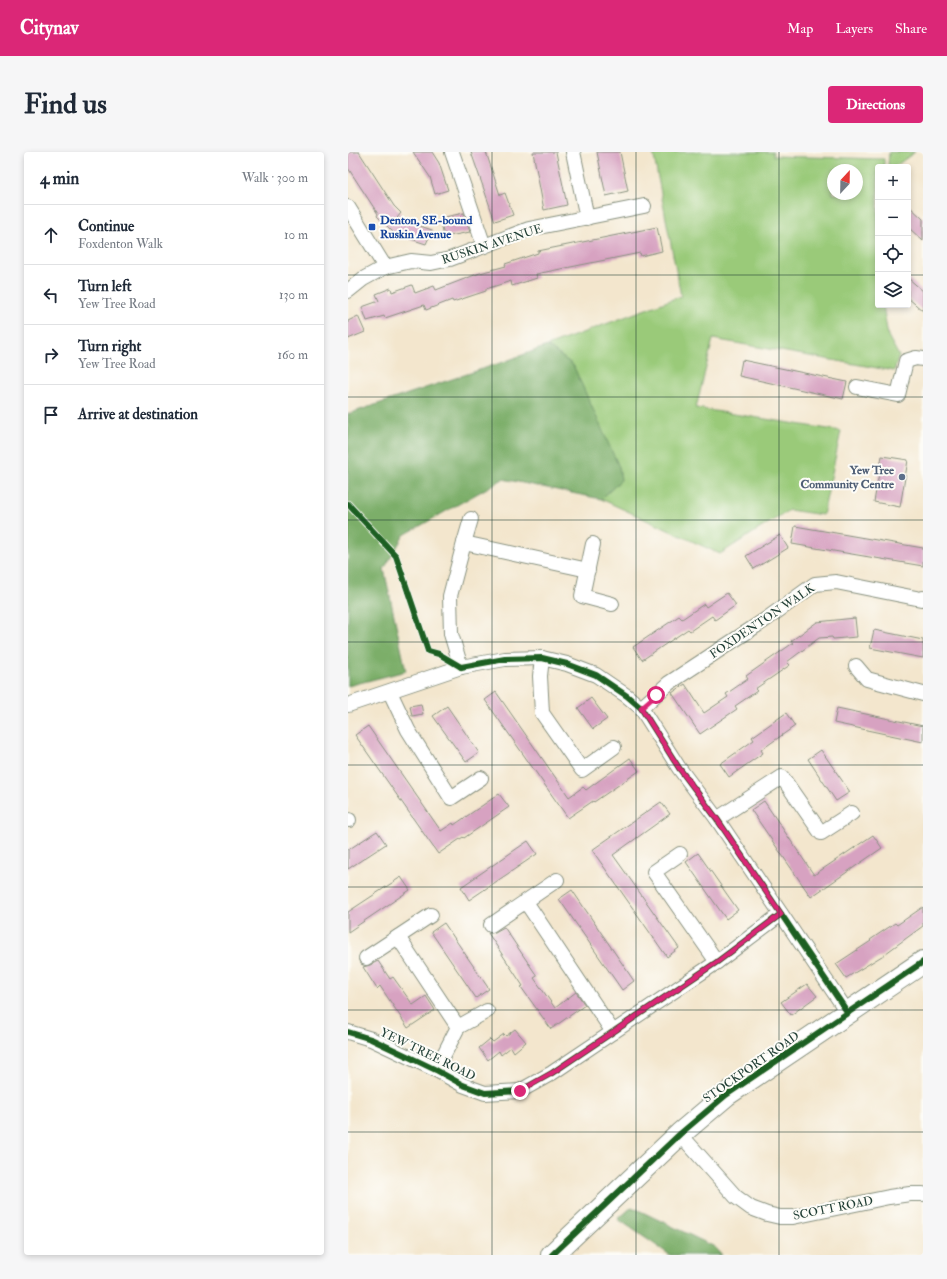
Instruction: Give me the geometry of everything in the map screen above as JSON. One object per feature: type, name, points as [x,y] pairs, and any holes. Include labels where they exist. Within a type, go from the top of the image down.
[{"type":"highway","name":"STOCKPORT ROAD","points":[[552,1255],[680,1134],[726,1095],[923,962]]},
{"type":"street","points":[[452,152],[484,246]]},
{"type":"street","points":[[573,152],[587,218]]},
{"type":"street","name":"RUSKIN AVENUE","points":[[348,291],[363,279],[385,267],[411,262],[438,262],[450,259],[529,229],[644,206]]},
{"type":"street","points":[[348,207],[385,267]]},
{"type":"street","points":[[857,387],[898,395],[906,361],[916,358],[923,359]]},
{"type":"street","points":[[461,667],[451,634],[450,596],[471,518]]},
{"type":"street","points":[[464,543],[588,570]]},
{"type":"street","points":[[594,544],[582,596],[612,604]]},
{"type":"street","name":"FOXDENTON WALK","points":[[641,708],[669,683],[765,620],[815,584],[836,582],[921,599],[923,598]]},
{"type":"street","points":[[542,658],[540,676],[542,713],[582,770],[614,747]]},
{"type":"street","points":[[348,705],[461,667],[505,659],[542,658],[566,664],[596,675],[627,696],[641,708],[679,768],[717,819],[848,1013]]},
{"type":"street","points":[[856,666],[868,679],[923,694]]},
{"type":"street","points":[[390,692],[408,730],[451,798],[481,778]]},
{"type":"street","points":[[717,819],[782,777],[821,833],[852,813]]},
{"type":"street","points":[[680,854],[654,872],[717,962]]},
{"type":"street","points":[[491,925],[557,880]]},
{"type":"street","points":[[526,902],[613,1032]]},
{"type":"street","name":"YEW TREE ROAD","points":[[348,1032],[371,1039],[436,1070],[463,1085],[485,1093],[520,1091],[552,1073],[717,962],[781,914]]},
{"type":"street","points":[[366,958],[431,915]]},
{"type":"street","points":[[398,937],[458,1027]]},
{"type":"street","points":[[436,1070],[458,1027],[487,1011]]},
{"type":"street","name":"SCOTT ROAD","points":[[680,1134],[736,1197],[751,1208],[767,1214],[780,1217],[793,1217],[890,1197],[923,1194]]},
{"type":"green space","points":[[653,152],[773,152],[773,156],[884,159],[884,164],[875,164],[875,308],[883,308],[888,336],[899,356],[894,371],[713,339],[696,408],[841,431],[823,515],[789,510],[720,554],[601,499],[621,480],[573,365],[547,346],[681,296]]},
{"type":"green space","points":[[889,152],[915,152],[898,164],[888,164]]},
{"type":"green space","points":[[547,346],[573,365],[619,467],[621,480],[601,499],[503,479],[404,535],[384,569],[406,671],[348,686],[348,414]]},
{"type":"green space","points":[[632,1207],[715,1247],[722,1255],[670,1255],[618,1219]]},
{"type":"building","points":[[348,152],[359,152],[394,206],[401,213],[397,218],[432,230],[426,244],[395,234],[377,216],[378,214],[348,168]]},
{"type":"building","points":[[413,152],[432,152],[439,163],[448,190],[435,194],[430,177]]},
{"type":"building","points":[[471,152],[486,152],[500,195],[505,193],[513,215],[495,221]]},
{"type":"building","points":[[533,152],[556,152],[567,205],[544,210]]},
{"type":"building","points":[[597,152],[620,152],[628,191],[606,196]]},
{"type":"building","points":[[911,208],[923,219],[923,241],[911,230]]},
{"type":"building","points":[[464,213],[470,232],[444,237],[440,218]]},
{"type":"building","points":[[657,227],[662,251],[641,256],[640,253],[536,274],[537,278],[512,286],[511,281],[486,289],[486,291],[453,302],[452,300],[426,310],[424,305],[385,318],[384,316],[367,321],[362,307],[379,301],[376,294],[391,288],[392,292],[412,285],[415,293],[434,286],[436,290],[480,273],[506,266],[505,264],[538,253],[538,251]]},
{"type":"building","points":[[911,281],[923,291],[923,311],[911,301]]},
{"type":"building","points":[[358,316],[365,332],[348,339],[348,321]]},
{"type":"building","points":[[742,360],[847,382],[843,399],[739,376]]},
{"type":"building","points":[[882,456],[908,460],[900,507],[874,502]]},
{"type":"building","points":[[795,526],[923,548],[923,566],[792,544]]},
{"type":"building","points":[[780,535],[788,548],[754,569],[746,556]]},
{"type":"building","points":[[727,593],[736,605],[715,620],[712,616],[690,631],[688,629],[642,660],[633,647],[679,616],[682,619],[704,604],[706,607]]},
{"type":"building","points":[[855,618],[857,637],[833,639],[832,637],[819,638],[787,662],[790,665],[755,689],[757,691],[735,706],[737,709],[700,734],[672,693],[685,684],[704,713],[728,697],[726,694],[748,679],[746,676],[793,643],[791,641],[817,622]]},
{"type":"building","points":[[874,630],[923,640],[923,658],[870,648]]},
{"type":"building","points":[[496,692],[569,797],[583,787],[586,790],[630,758],[639,771],[568,818],[485,700]]},
{"type":"building","points":[[591,698],[607,719],[593,729],[578,708]]},
{"type":"building","points":[[421,704],[423,714],[412,716],[410,706]]},
{"type":"building","points":[[447,706],[479,753],[466,762],[433,716]]},
{"type":"building","points":[[837,708],[923,726],[923,742],[834,723]]},
{"type":"building","points":[[786,713],[795,726],[761,750],[763,753],[729,777],[720,764],[754,740],[752,737]]},
{"type":"building","points":[[368,726],[441,831],[453,823],[454,825],[499,794],[509,807],[438,854],[355,735]]},
{"type":"building","points":[[821,750],[850,792],[836,801],[808,759]]},
{"type":"building","points":[[764,801],[814,875],[873,835],[882,848],[811,897],[751,810]]},
{"type":"building","points":[[661,802],[670,814],[613,855],[679,948],[667,957],[592,850]]},
{"type":"building","points":[[377,831],[386,844],[348,869],[348,850]]},
{"type":"building","points":[[528,841],[537,854],[469,900],[461,887]]},
{"type":"building","points":[[698,853],[738,910],[726,919],[686,862]]},
{"type":"building","points":[[401,877],[410,890],[348,932],[348,912]]},
{"type":"building","points":[[572,890],[634,981],[622,990],[559,899]]},
{"type":"building","points":[[923,907],[923,926],[882,956],[846,978],[836,964],[895,923],[897,925]]},
{"type":"building","points":[[444,923],[489,989],[476,998],[431,932]]},
{"type":"building","points":[[504,927],[537,976],[534,978],[555,1008],[576,992],[585,1005],[551,1029],[521,987],[523,986],[488,933],[495,932]]},
{"type":"building","points":[[378,961],[390,979],[393,977],[413,1005],[426,996],[435,1010],[408,1028],[380,986],[377,989],[363,967]]},
{"type":"building","points":[[807,984],[817,996],[791,1015],[781,1002]]},
{"type":"building","points":[[515,1029],[526,1042],[514,1052],[511,1047],[501,1055],[499,1051],[488,1060],[479,1048],[490,1039],[493,1042],[504,1034],[506,1036]]},
{"type":"cycle path","points":[[348,504],[396,556],[428,651],[439,654],[461,667]]},
{"type":"cycle path","points":[[461,667],[505,659],[542,658],[567,664],[596,675],[627,696],[641,708],[679,768],[717,819],[848,1013]]},
{"type":"cycle path","points":[[348,1032],[371,1039],[436,1070],[463,1085],[485,1093],[520,1091],[552,1073],[717,962],[781,914]]},
{"type":"cycle path","points":[[552,1255],[680,1134],[726,1095],[923,962]]},
{"type":"place","name":"Denton, SE-bound Ruskin Avenue","points":[[372,227]]},
{"type":"place","name":"Yew Tree Community Centre","points":[[902,477]]},
{"type":"route","points":[[520,1091],[552,1073],[717,962],[781,914],[717,819],[679,768],[641,708],[656,695]]}]
